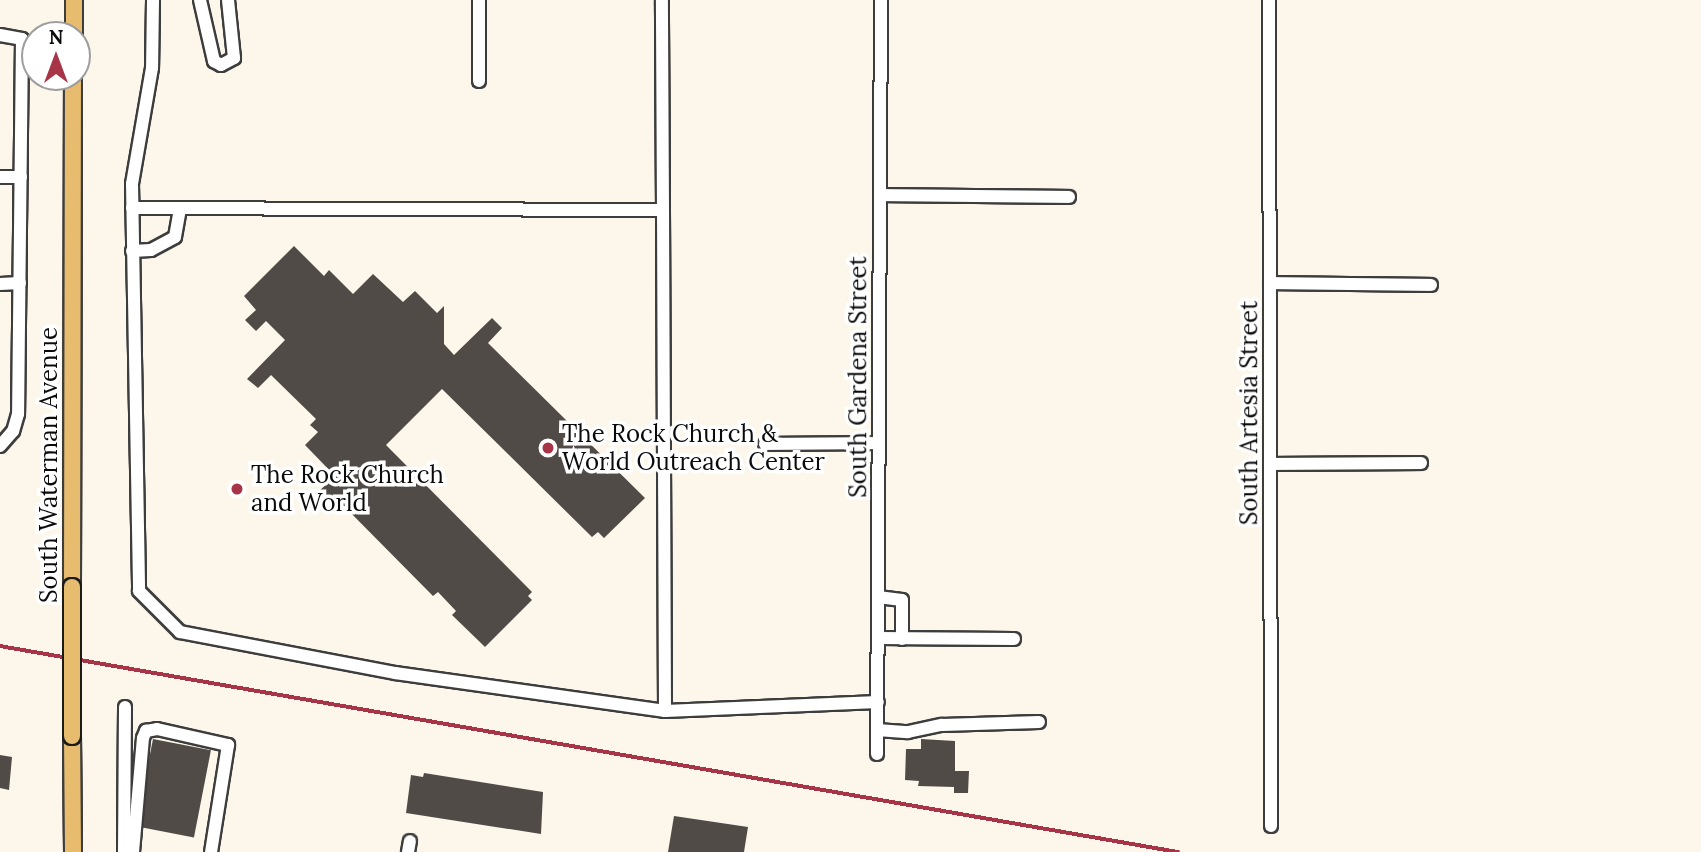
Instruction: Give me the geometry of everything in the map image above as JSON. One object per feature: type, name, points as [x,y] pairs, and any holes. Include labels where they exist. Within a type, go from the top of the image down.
[{"type":"main road","points":[[74,0],[74,21]]},
{"type":"main road","name":"South Waterman Avenue","points":[[73,91],[73,852]]},
{"type":"street","points":[[153,0],[152,68],[132,208],[132,345],[139,592],[180,632],[395,673],[665,711],[878,702]]},
{"type":"street","points":[[200,0],[214,61],[225,65],[234,58],[228,0]]},
{"type":"street","points":[[479,0],[479,81]]},
{"type":"street","points":[[662,0],[665,711]]},
{"type":"street","name":"South Gardena Street","points":[[877,754],[881,0]]},
{"type":"street","name":"South Artesia Street","points":[[1269,0],[1271,826]]},
{"type":"street","points":[[205,23],[230,19]]},
{"type":"street","points":[[0,35],[22,39],[18,414],[13,431],[0,446]]},
{"type":"street","points":[[0,177],[21,177]]},
{"type":"street","points":[[880,195],[1069,197]]},
{"type":"street","points":[[132,208],[663,210]]},
{"type":"street","points":[[132,251],[158,248],[175,237],[180,208]]},
{"type":"street","points":[[0,284],[20,283]]},
{"type":"street","points":[[1270,283],[1431,285]]},
{"type":"street","points":[[765,444],[879,443]]},
{"type":"street","points":[[1270,464],[1421,463]]},
{"type":"street","points":[[878,597],[902,600],[902,639]]},
{"type":"street","points":[[878,638],[1014,639]]},
{"type":"street","points":[[124,852],[125,707]]},
{"type":"street","points":[[877,730],[908,732],[942,725],[1039,722]]},
{"type":"street","points":[[133,852],[143,738],[146,731],[157,729],[228,744],[211,852]]},
{"type":"building","name":"The Rock Church & World Outreach Center","points":[[294,246],[324,276],[329,270],[353,294],[373,274],[403,302],[415,291],[437,313],[444,306],[444,344],[454,355],[492,318],[502,328],[488,343],[645,498],[604,538],[598,532],[592,537],[442,389],[386,445],[532,592],[528,596],[532,600],[485,647],[452,615],[456,611],[438,592],[433,596],[334,496],[326,504],[316,494],[335,476],[305,445],[318,432],[310,425],[316,419],[271,375],[258,388],[247,379],[285,340],[266,321],[256,331],[245,320],[256,310],[244,296]]},
{"type":"building","points":[[153,739],[211,750],[194,838],[136,826]]},
{"type":"building","points":[[921,739],[955,741],[955,771],[969,771],[968,793],[954,793],[954,787],[918,786],[919,781],[905,780],[906,749],[921,749]]},
{"type":"building","points":[[0,755],[12,757],[9,790],[0,788]]},
{"type":"building","points":[[424,773],[543,792],[541,834],[406,813],[411,775],[423,777]]},
{"type":"building","points":[[674,816],[748,827],[744,852],[668,852]]},
{"type":"railway","points":[[0,646],[1178,852]]},
{"type":"place","name":"The Rock Church & World Outreach Center","points":[[548,448]]},
{"type":"place","name":"The Rock Church and World","points":[[237,489]]}]
